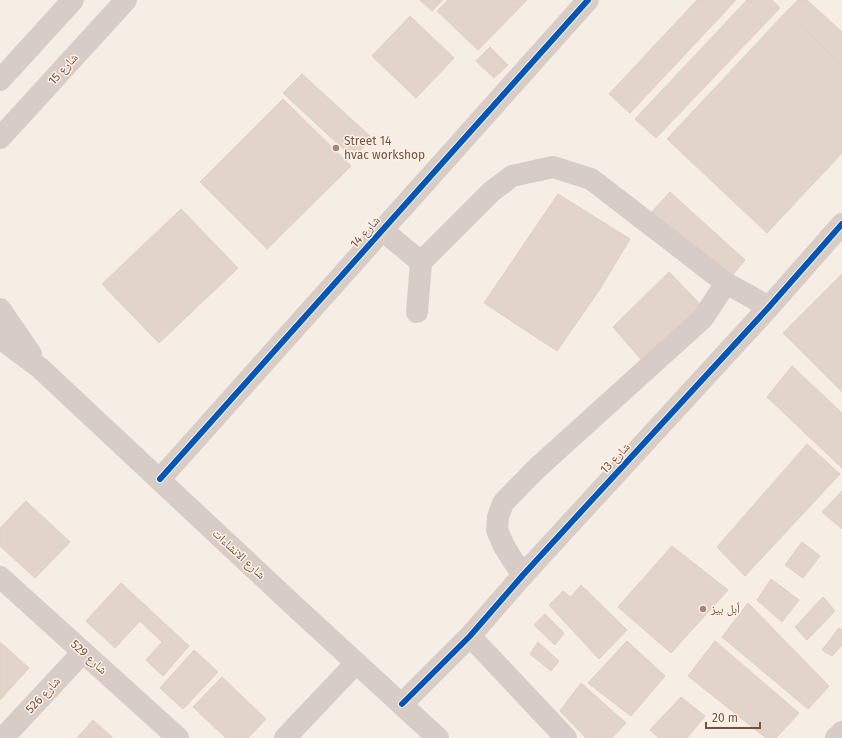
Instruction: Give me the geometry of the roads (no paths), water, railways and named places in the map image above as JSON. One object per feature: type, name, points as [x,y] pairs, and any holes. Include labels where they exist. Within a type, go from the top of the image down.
[{"type":"street","points":[[0,80],[73,0]]},
{"type":"street","name":"شارع 15","points":[[0,138],[126,0]]},
{"type":"street","name":"شارع 14","points":[[160,479],[588,0]]},
{"type":"street","points":[[417,312],[421,262],[491,192],[512,176],[553,167],[591,179],[726,283],[769,307]]},
{"type":"street","name":"شارع 13","points":[[402,704],[470,636],[523,575],[769,307],[842,224]]},
{"type":"street","points":[[382,230],[421,262]]},
{"type":"street","points":[[523,575],[504,546],[497,530],[498,517],[503,503],[535,470],[703,318],[726,283]]},
{"type":"street","name":"شارع الانشاءات","points":[[0,309],[40,368]]},
{"type":"street","name":"شارع الانشاءات","points":[[0,338],[40,368],[438,738]]},
{"type":"street","name":"شارع 529","points":[[0,577],[178,738]]},
{"type":"street","points":[[470,636],[566,738]]},
{"type":"street","name":"شارع 526","points":[[3,738],[83,652]]},
{"type":"street","points":[[285,738],[356,663]]},
{"type":"street","points":[[836,738],[842,732]]},
{"type":"place","name":"Street 14 hvac workshop","points":[[336,148]]},
{"type":"place","name":"أبل بيز","points":[[703,609]]}]
